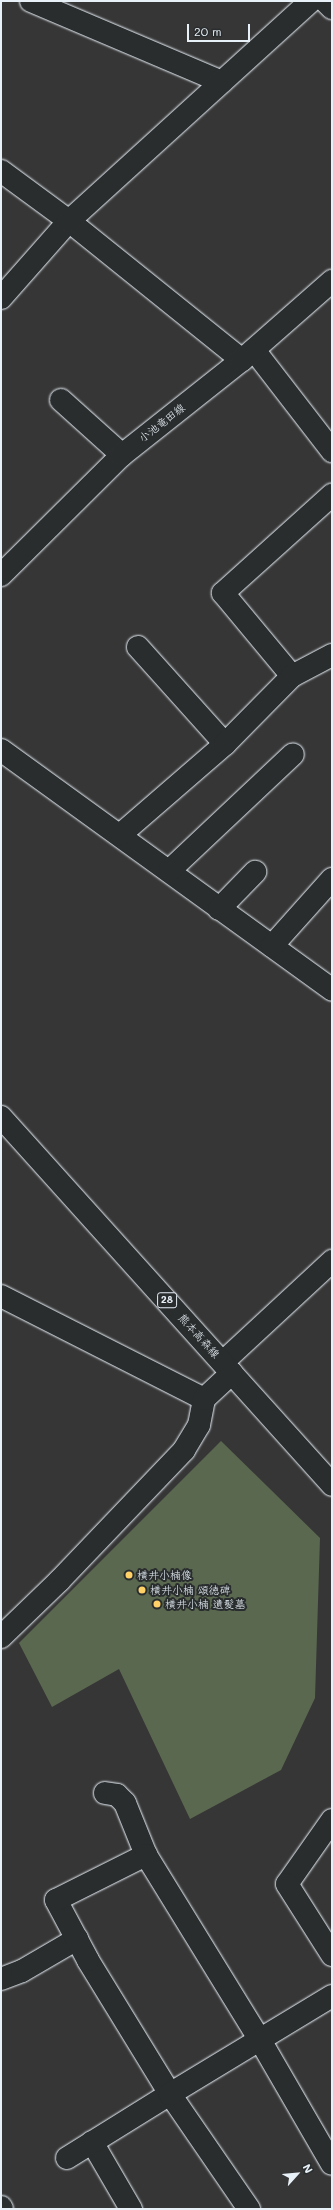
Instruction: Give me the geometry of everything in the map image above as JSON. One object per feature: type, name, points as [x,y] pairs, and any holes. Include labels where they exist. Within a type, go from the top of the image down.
[{"type":"street","points":[[31,1],[222,82]]},
{"type":"street","points":[[1,298],[69,221],[311,1]]},
{"type":"street","points":[[326,1],[332,8]]},
{"type":"street","points":[[1,171],[248,355],[332,451]]},
{"type":"street","name":"小池竜田線","points":[[1,575],[122,455],[248,355],[332,281]]},
{"type":"street","points":[[61,400],[122,455]]},
{"type":"street","points":[[292,676],[224,593],[332,495]]},
{"type":"street","points":[[138,647],[225,744]]},
{"type":"street","points":[[120,835],[225,744],[292,676],[332,655]]},
{"type":"street","points":[[1,750],[332,990]]},
{"type":"street","points":[[169,871],[293,754]]},
{"type":"street","points":[[220,909],[255,872]]},
{"type":"street","points":[[272,946],[332,879]]},
{"type":"street","name":"熊本高森線","points":[[1,1117],[332,1484]]},
{"type":"street","points":[[1,1637],[59,1581],[184,1450],[199,1425],[204,1399],[228,1367],[332,1261]]},
{"type":"street","points":[[1,1296],[204,1399]]},
{"type":"street","points":[[105,1793],[117,1795],[125,1803],[146,1855],[260,2040],[332,2164]]},
{"type":"street","points":[[332,1820],[287,1884],[332,1955]]},
{"type":"street","points":[[146,1855],[56,1900],[77,1939],[170,2094],[249,2209]]},
{"type":"street","points":[[1,1979],[22,1970],[77,1939]]},
{"type":"street","points":[[67,2158],[332,1996]]},
{"type":"street","points":[[92,2142],[130,2209]]},
{"type":"green space","points":[[221,1441],[320,1538],[315,1698],[281,1770],[190,1819],[119,1669],[52,1707],[19,1643]]},
{"type":"place","name":"横井小楠像","points":[[129,1575]]},
{"type":"place","name":"横井小楠 頌徳碑","points":[[142,1590]]},
{"type":"place","name":"横井小楠 遺髪墓","points":[[157,1604]]}]
